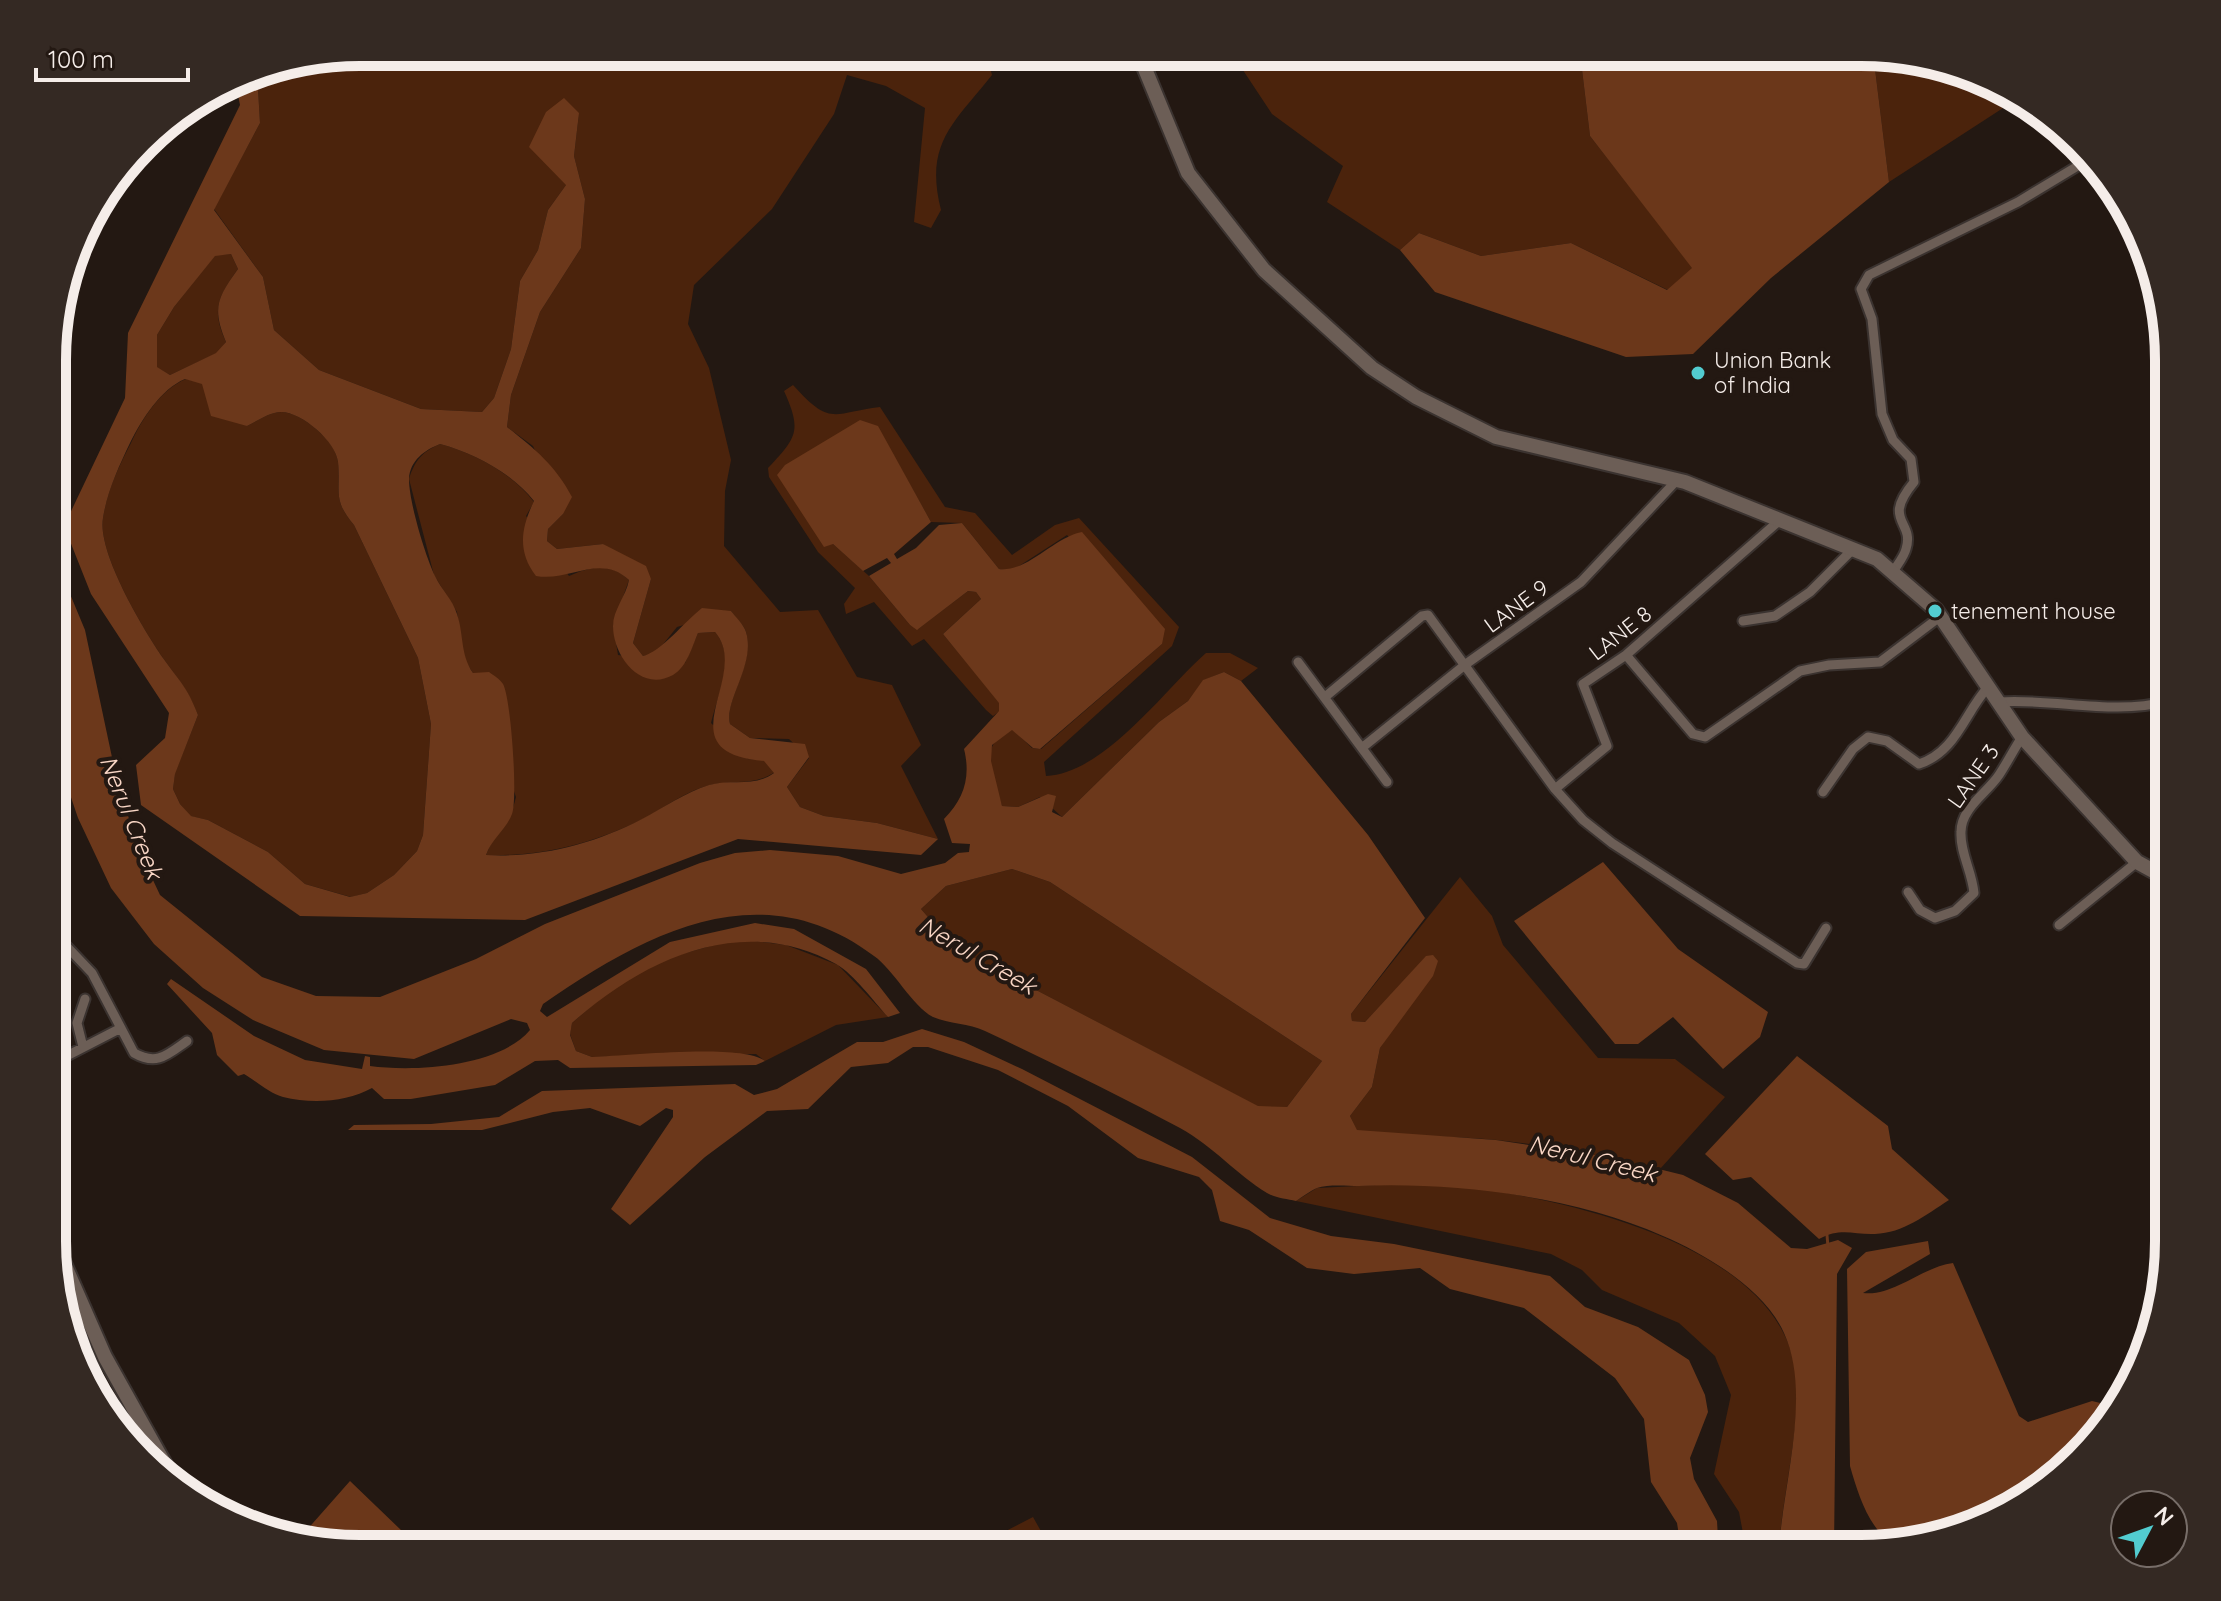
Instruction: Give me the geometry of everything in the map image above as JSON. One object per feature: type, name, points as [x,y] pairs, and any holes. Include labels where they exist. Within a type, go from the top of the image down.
[{"type":"main road","points":[[1144,66],[1188,173],[1264,270],[1372,368],[1416,397],[1496,437],[1677,480],[1877,559],[1941,616],[2022,737],[2137,862],[2155,872]]},
{"type":"main road","points":[[68,1273],[105,1357],[161,1457]]},
{"type":"street","points":[[1893,572],[1907,548],[1906,533],[1897,516],[1901,498],[1914,482],[1911,459],[1893,440],[1882,414],[1872,319],[1861,289],[1869,275],[2018,202],[2080,164]]},
{"type":"street","name":"LANE 9","points":[[1363,747],[1466,664],[1581,582],[1677,480]]},
{"type":"street","name":"LANE 8","points":[[1555,789],[1605,749],[1607,744],[1582,690],[1583,684],[1626,655],[1780,520]]},
{"type":"street","points":[[1743,621],[1775,616],[1810,592],[1853,549]]},
{"type":"street","points":[[1325,697],[1425,615],[1432,618],[1555,789],[1583,820],[1612,843],[1797,963],[1804,964],[1826,928]]},
{"type":"street","points":[[1626,655],[1693,734],[1705,737],[1800,671],[1829,665],[1880,662],[1941,616]]},
{"type":"street","points":[[1298,662],[1387,782]]},
{"type":"street","points":[[1823,792],[1853,749],[1868,737],[1887,741],[1919,764],[1932,759],[1948,747],[1971,706],[1988,687]]},
{"type":"street","points":[[1999,702],[2100,708],[2155,702]]},
{"type":"street","name":"LANE 3","points":[[1908,892],[1920,910],[1935,918],[1955,911],[1974,893],[1972,872],[1962,851],[1960,827],[1968,811],[1998,777],[2022,737]]},
{"type":"street","points":[[2059,925],[2137,862]]},
{"type":"street","points":[[66,946],[92,973],[134,1053],[146,1060],[161,1060],[187,1041]]},
{"type":"street","points":[[83,1047],[77,1023],[85,999]]},
{"type":"street","points":[[66,1056],[121,1028]]},
{"type":"shaded area","points":[[990,66],[992,75],[955,121],[940,150],[936,167],[941,210],[931,228],[914,222],[925,108],[886,86],[847,75],[834,114],[772,209],[694,285],[688,324],[709,368],[731,460],[725,491],[724,546],[780,612],[818,610],[857,677],[892,685],[921,745],[901,766],[938,839],[877,823],[824,816],[800,807],[787,787],[809,758],[789,739],[750,738],[730,724],[731,704],[748,644],[745,629],[731,611],[677,627],[656,653],[643,656],[633,643],[651,579],[603,544],[557,549],[547,541],[548,529],[563,514],[533,446],[507,427],[511,395],[540,312],[581,248],[585,199],[574,156],[579,113],[566,185],[548,210],[538,250],[520,281],[511,349],[494,398],[482,412],[421,409],[319,370],[274,330],[263,277],[214,209],[260,123],[258,84],[302,72],[341,67]]},
{"type":"shaded area","points":[[1240,66],[1582,66],[1590,136],[1693,268],[1668,290],[1571,243],[1481,256],[1419,233],[1400,250],[1327,202],[1343,166],[1272,114]]},
{"type":"shaded area","points":[[1582,66],[1875,67],[1889,182],[1771,278],[1693,354],[1626,357],[1435,292],[1400,250],[1419,233],[1481,256],[1571,243],[1667,290],[1692,268],[1590,136]]},
{"type":"shaded area","points":[[1875,67],[1937,76],[1974,88],[2008,105],[1889,182]]},
{"type":"shaded area","points":[[231,254],[238,269],[221,296],[218,312],[226,342],[217,353],[170,375],[156,367],[157,335],[174,307],[215,255]]},
{"type":"shaded area","points":[[186,379],[202,383],[247,426],[268,415],[289,413],[307,422],[331,445],[338,462],[340,502],[418,658],[431,724],[423,835],[417,851],[394,875],[367,893],[351,897],[305,884],[268,852],[208,820],[190,816],[173,789],[175,773],[198,715],[186,690],[154,645],[123,590],[107,550],[103,518],[114,479],[141,424],[168,390]]},
{"type":"shaded area","points":[[793,385],[825,412],[841,414],[880,407],[945,507],[975,513],[1012,555],[1055,525],[1079,518],[1179,627],[1172,646],[1044,762],[1046,776],[1090,761],[1111,746],[1206,653],[1230,653],[1258,668],[1241,681],[1224,672],[1204,680],[1188,701],[1159,722],[1062,817],[1040,797],[1018,807],[1002,806],[990,760],[995,742],[1012,729],[1032,748],[1041,749],[1162,644],[1067,535],[1013,570],[999,569],[962,523],[931,522],[877,426],[833,544],[869,576],[910,625],[918,629],[968,591],[976,592],[981,599],[943,634],[999,702],[1000,711],[993,716],[986,710],[924,639],[912,646],[874,602],[846,614],[844,604],[855,588],[818,552],[769,477],[768,468],[794,433],[793,416],[784,391]]},
{"type":"shaded area","points":[[440,444],[492,466],[525,492],[534,502],[526,516],[569,576],[585,570],[608,568],[629,580],[613,625],[618,655],[685,663],[698,633],[715,632],[725,653],[725,664],[711,723],[748,759],[764,760],[775,772],[759,780],[702,787],[607,835],[567,847],[527,854],[486,855],[516,797],[473,673],[464,659],[457,612],[434,575],[409,479],[420,457]]},
{"type":"shaded area","points":[[1012,869],[1050,882],[1322,1061],[1287,1107],[1259,1107],[954,947],[921,909],[946,886]]},
{"type":"shaded area","points":[[1460,877],[1492,916],[1503,945],[1598,1058],[1675,1059],[1725,1097],[1660,1169],[1518,1142],[1357,1131],[1350,1116],[1372,1087],[1380,1048],[1405,1010],[1426,957],[1365,1022],[1352,1021],[1351,1014]]},
{"type":"shaded area","points":[[736,939],[786,945],[838,965],[888,1017],[836,1025],[765,1061],[756,1054],[592,1057],[576,1051],[570,1034],[572,1023],[616,985],[664,959]]},
{"type":"shaded area","points":[[1446,1185],[1566,1205],[1666,1238],[1712,1262],[1751,1291],[1780,1326],[1795,1368],[1794,1433],[1780,1535],[1743,1535],[1739,1512],[1714,1474],[1731,1395],[1715,1356],[1679,1323],[1602,1290],[1582,1270],[1551,1254],[1296,1201],[1317,1188]]},
{"type":"shaded area","points":[[350,1481],[402,1531],[397,1535],[360,1535],[307,1530]]},
{"type":"shaded area","points":[[1033,1517],[1043,1535],[998,1535]]},
{"type":"water","points":[[258,84],[260,123],[214,210],[263,277],[274,330],[319,370],[421,409],[482,412],[494,398],[511,349],[520,281],[538,250],[548,210],[566,185],[529,147],[546,112],[564,98],[579,113],[574,156],[585,199],[581,248],[540,312],[511,395],[507,427],[544,458],[572,497],[563,514],[548,529],[547,541],[557,549],[603,544],[646,566],[651,579],[633,643],[643,656],[665,642],[702,608],[731,611],[745,629],[748,644],[744,669],[731,704],[730,724],[750,738],[805,744],[809,757],[787,787],[800,807],[824,816],[877,823],[938,839],[921,855],[738,839],[525,920],[300,916],[141,805],[136,765],[165,738],[169,713],[91,594],[66,531],[66,522],[125,398],[128,333],[240,105],[237,92]],"holes":[[[231,254],[238,269],[219,304],[219,320],[226,342],[216,353],[170,375],[157,367],[157,335],[174,307],[215,256]],[[185,379],[202,384],[211,416],[247,426],[272,413],[289,413],[325,437],[338,462],[340,502],[418,658],[431,724],[423,835],[417,851],[394,875],[367,893],[350,897],[305,884],[268,852],[208,820],[191,816],[180,804],[173,789],[175,774],[198,715],[186,690],[154,645],[123,590],[107,550],[103,518],[114,479],[146,415],[168,390]],[[440,444],[492,465],[534,501],[523,539],[526,558],[536,576],[549,577],[596,568],[618,572],[629,580],[614,620],[614,637],[623,659],[640,675],[650,679],[673,675],[685,662],[698,633],[715,632],[724,650],[724,669],[713,728],[718,743],[734,755],[764,761],[774,773],[750,782],[718,783],[700,788],[624,828],[566,848],[526,854],[486,855],[509,820],[514,805],[509,708],[500,680],[489,672],[473,673],[469,666],[455,609],[435,576],[418,528],[410,489],[410,472],[419,457]]]},
{"type":"water","name":"Nerul Creek","points":[[860,420],[878,426],[931,522],[894,554],[897,559],[916,548],[939,525],[962,523],[999,569],[1020,565],[1071,535],[1082,532],[1165,629],[1162,644],[1040,749],[1033,748],[1012,730],[992,745],[991,761],[1002,806],[1018,807],[1048,794],[1056,796],[1052,812],[1062,817],[1159,722],[1188,701],[1203,680],[1224,672],[1241,681],[1368,835],[1425,918],[1351,1014],[1352,1021],[1365,1022],[1426,956],[1433,955],[1438,961],[1433,976],[1380,1048],[1372,1087],[1350,1116],[1357,1130],[1496,1140],[1614,1158],[1683,1175],[1738,1203],[1791,1248],[1807,1249],[1838,1240],[1852,1248],[1837,1274],[1834,1535],[1781,1535],[1796,1411],[1792,1357],[1784,1333],[1763,1302],[1715,1263],[1629,1222],[1514,1194],[1396,1185],[1327,1186],[1317,1188],[1296,1201],[1274,1196],[1256,1186],[1192,1135],[1156,1115],[985,1031],[933,1017],[918,1005],[874,956],[831,930],[788,917],[746,915],[704,922],[662,935],[582,978],[543,1004],[540,1011],[547,1017],[670,942],[755,923],[794,929],[866,969],[900,1013],[888,1017],[843,969],[801,949],[765,942],[730,943],[696,950],[662,962],[630,979],[572,1023],[570,1035],[576,1051],[592,1057],[683,1052],[733,1053],[765,1061],[756,1065],[570,1068],[558,1060],[535,1061],[495,1085],[411,1099],[384,1099],[372,1088],[340,1099],[317,1101],[278,1095],[244,1074],[238,1076],[217,1055],[212,1033],[167,984],[171,979],[254,1036],[305,1060],[362,1069],[365,1056],[370,1057],[370,1066],[389,1068],[432,1067],[478,1059],[516,1042],[530,1030],[527,1023],[511,1019],[414,1059],[324,1050],[253,1020],[203,988],[154,944],[111,888],[78,818],[66,783],[66,584],[85,630],[113,762],[136,844],[160,895],[262,977],[316,996],[380,997],[476,959],[545,924],[700,863],[735,853],[770,850],[838,856],[901,874],[945,863],[958,853],[969,852],[970,844],[952,843],[944,819],[957,804],[964,787],[967,769],[964,749],[999,711],[999,703],[943,634],[981,599],[976,592],[968,591],[917,630],[869,576],[891,563],[887,558],[863,571],[833,544],[824,547],[777,475],[785,465]],"holes":[[[1012,869],[1050,882],[1322,1061],[1287,1107],[1258,1106],[954,947],[921,909],[946,886]]]},
{"type":"water","points":[[1603,862],[1678,949],[1768,1012],[1760,1037],[1723,1069],[1673,1017],[1638,1044],[1615,1044],[1514,921]]},
{"type":"water","points":[[922,1029],[964,1042],[1192,1157],[1270,1218],[1331,1236],[1394,1244],[1550,1276],[1585,1307],[1638,1327],[1689,1360],[1705,1395],[1708,1412],[1690,1458],[1694,1479],[1717,1521],[1718,1535],[1679,1535],[1677,1523],[1651,1482],[1644,1419],[1615,1378],[1524,1308],[1450,1289],[1420,1268],[1354,1274],[1307,1268],[1249,1230],[1220,1221],[1212,1190],[1199,1177],[1138,1158],[1068,1106],[998,1070],[928,1047],[913,1047],[888,1063],[851,1067],[808,1109],[767,1111],[705,1157],[630,1225],[611,1209],[673,1117],[673,1110],[666,1108],[640,1126],[590,1108],[553,1112],[482,1130],[348,1130],[354,1125],[431,1124],[499,1117],[542,1091],[735,1084],[754,1095],[777,1089],[857,1042],[883,1042]]},
{"type":"water","points":[[1797,1056],[1888,1126],[1892,1149],[1949,1200],[1914,1222],[1885,1233],[1841,1232],[1819,1239],[1751,1177],[1733,1180],[1705,1154]]},
{"type":"water","points":[[1928,1241],[1930,1254],[1863,1293],[1885,1291],[1953,1263],[2019,1416],[2028,1422],[2092,1401],[2105,1404],[2069,1449],[2008,1496],[1974,1513],[1937,1525],[1881,1534],[1869,1517],[1850,1466],[1847,1269],[1866,1252]]},
{"type":"waterway","points":[[1827,1235],[1828,1247]]},
{"type":"place","name":"Union Bank of India","points":[[1698,373]]},
{"type":"place","name":"tenement house","points":[[1935,611]]}]
